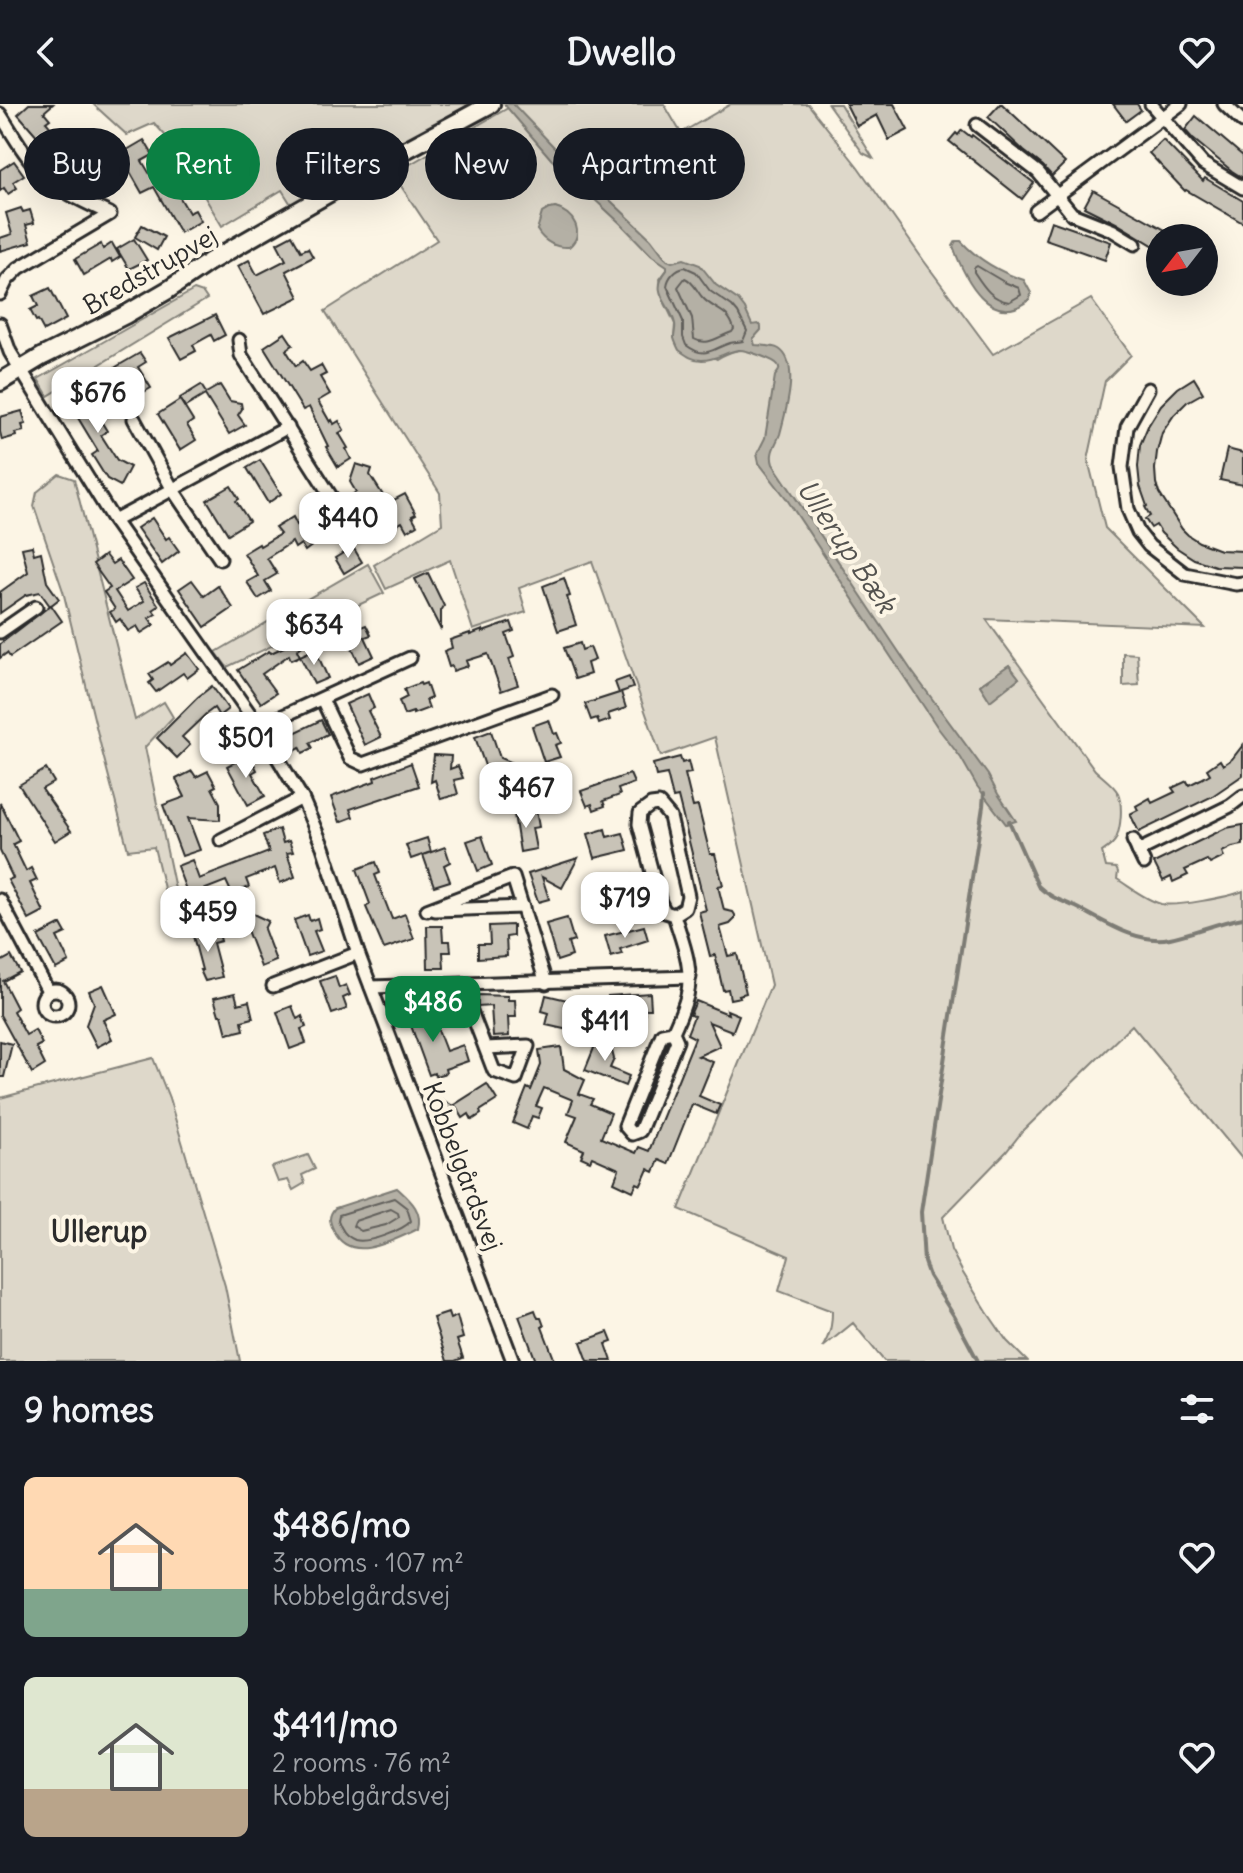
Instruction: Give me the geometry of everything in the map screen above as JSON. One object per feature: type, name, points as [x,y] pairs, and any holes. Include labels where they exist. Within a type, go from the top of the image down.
[{"type":"street","name":"Bredstrupvej","points":[[0,382],[43,356],[125,315],[209,262],[491,104]]},
{"type":"street","points":[[1151,104],[1203,164],[1243,188]]},
{"type":"street","points":[[1036,211],[1181,104]]},
{"type":"street","points":[[1224,104],[1243,122]]},
{"type":"street","points":[[0,114],[30,160],[47,179],[110,214],[19,268],[7,280],[0,294]]},
{"type":"street","points":[[977,125],[1038,172],[1072,214],[1112,230],[1135,244]]},
{"type":"street","name":"Kobbelgårdsvej","points":[[0,324],[20,370],[114,521],[259,727],[302,798],[323,847],[358,953],[513,1361]]},
{"type":"street","points":[[239,340],[241,355],[339,509]]},
{"type":"street","points":[[1148,389],[1127,427],[1122,467],[1128,509],[1138,532],[1149,546],[1185,574],[1243,583]]},
{"type":"street","points":[[134,419],[173,490],[220,559]]},
{"type":"street","points":[[114,521],[288,427]]},
{"type":"street","points":[[0,632],[36,607]]},
{"type":"street","points":[[259,727],[410,658]]},
{"type":"street","points":[[322,699],[350,758],[363,764],[552,695]]},
{"type":"street","points":[[1230,806],[1243,796]]},
{"type":"street","points":[[221,840],[302,798]]},
{"type":"street","points":[[659,804],[670,817],[688,896],[685,908],[674,915],[665,912],[660,902],[639,824],[640,813],[651,805],[659,804]]},
{"type":"street","points":[[1144,863],[1135,846],[1230,806],[1243,804]]},
{"type":"street","points":[[523,907],[427,910],[513,877],[523,907],[546,983]]},
{"type":"street","points":[[0,900],[48,991]]},
{"type":"street","points":[[673,1032],[662,1034],[625,1126],[632,1134],[640,1131],[677,1041],[673,1032],[687,997],[690,977],[687,957],[674,915]]},
{"type":"street","points":[[273,986],[358,953]]},
{"type":"street","points":[[371,987],[690,977]]},
{"type":"street","points":[[461,985],[485,1048]]},
{"type":"shaded area","points":[[93,104],[470,104],[409,139],[409,128],[276,128],[276,194],[222,226],[206,200],[260,200],[260,128],[159,128],[154,123],[130,134],[130,128],[119,128]]},
{"type":"shaded area","points":[[515,104],[664,104],[678,128],[553,128],[553,200],[745,200],[745,128],[690,128],[731,104],[808,104],[858,167],[993,354],[1091,299],[1131,355],[1105,381],[1088,460],[1105,528],[1205,628],[986,619],[1095,770],[1118,793],[1121,810],[1118,834],[1102,852],[1106,867],[1116,868],[1117,879],[1161,904],[1202,901],[1243,891],[1243,1160],[1132,1025],[1022,1132],[943,1217],[951,1250],[963,1273],[1007,1341],[1027,1361],[884,1361],[853,1323],[822,1348],[830,1330],[832,1311],[779,1291],[789,1256],[679,1209],[771,985],[715,737],[661,756],[592,561],[519,588],[526,612],[473,630],[450,560],[386,589],[374,565],[442,524],[440,493],[325,311],[437,240],[409,198],[409,165],[425,156],[425,200],[537,200],[537,128],[473,128]],"holes":[[[555,208],[571,220],[576,239],[553,245],[537,230]],[[667,270],[697,270],[713,291],[738,309],[754,350],[735,351],[717,359],[674,338],[675,324],[663,299],[660,279]],[[1009,665],[1019,678],[990,700],[980,685]]]},
{"type":"shaded area","points":[[828,104],[840,104],[873,158],[863,153]]},
{"type":"shaded area","points":[[288,200],[302,200],[292,206]]},
{"type":"shaded area","points":[[194,290],[203,293],[207,299],[48,396],[38,379]]},
{"type":"shaded area","points":[[59,474],[74,479],[135,720],[164,702],[173,717],[145,747],[178,903],[168,905],[154,847],[128,850],[63,591],[34,506],[37,492]]},
{"type":"shaded area","points":[[368,564],[384,593],[227,667],[216,652]]},
{"type":"shaded area","points":[[1123,653],[1137,654],[1139,685],[1123,686]]},
{"type":"shaded area","points":[[153,1058],[169,1098],[225,1286],[240,1361],[0,1361],[0,1098]]},
{"type":"shaded area","points":[[308,1155],[315,1169],[302,1175],[305,1183],[293,1190],[288,1180],[278,1182],[272,1167]]},
{"type":"water","points":[[504,104],[513,104],[536,128],[525,128]]},
{"type":"water","points":[[537,129],[553,146],[553,161],[537,143]]},
{"type":"water","points":[[595,200],[610,200],[651,239],[667,260],[684,259],[700,265],[716,285],[738,300],[752,325],[761,326],[753,339],[755,345],[779,349],[786,356],[790,389],[780,434],[772,452],[773,464],[911,670],[988,775],[1016,821],[1006,824],[977,786],[786,498],[759,463],[757,454],[765,438],[778,365],[742,350],[702,360],[679,350],[674,338],[673,317],[660,292],[667,266],[652,256]]},
{"type":"water","points":[[555,208],[572,218],[575,224],[577,236],[569,247],[551,243],[537,230],[542,213]]},
{"type":"water","points":[[956,241],[961,241],[990,265],[1024,280],[1031,293],[1030,299],[1016,307],[1003,309],[991,305],[964,272],[953,246]]},
{"type":"water","points":[[1009,665],[1019,678],[990,701],[980,685]]},
{"type":"water","points":[[397,1188],[417,1211],[418,1229],[373,1247],[350,1247],[341,1241],[330,1221],[335,1208]]},
{"type":"building","points":[[29,104],[53,104],[44,112],[50,119],[46,122],[51,128],[30,128],[18,114]]},
{"type":"building","points":[[846,104],[894,104],[908,130],[889,140],[877,115],[857,126]]},
{"type":"building","points":[[1000,104],[1065,163],[1052,176],[988,117]]},
{"type":"building","points":[[1113,104],[1137,104],[1141,110],[1126,121]]},
{"type":"building","points":[[1196,116],[1243,156],[1243,178],[1185,130]]},
{"type":"building","points":[[962,130],[1034,183],[1022,199],[949,141]]},
{"type":"building","points":[[144,140],[146,143],[146,159],[142,161],[146,168],[146,191],[142,193],[130,172],[130,148]]},
{"type":"building","points":[[1163,140],[1203,181],[1205,178],[1243,201],[1243,223],[1185,191],[1149,153]]},
{"type":"building","points":[[14,161],[24,175],[13,182],[17,188],[8,194],[4,188],[0,191],[0,170]]},
{"type":"building","points":[[1093,190],[1154,224],[1146,224],[1146,241],[1084,207]]},
{"type":"building","points":[[161,200],[181,200],[189,213],[195,210],[201,221],[180,233]]},
{"type":"building","points":[[21,208],[23,212],[30,210],[34,223],[26,225],[31,242],[0,251],[0,238],[12,234],[6,213]]},
{"type":"building","points":[[1051,221],[1111,242],[1105,260],[1045,239]]},
{"type":"building","points":[[142,225],[164,237],[157,250],[135,237]]},
{"type":"building","points":[[292,235],[301,251],[308,248],[313,257],[286,271],[299,297],[264,314],[238,266],[249,260],[257,275],[286,260],[277,243]]},
{"type":"building","points":[[134,239],[147,260],[129,269],[117,249]]},
{"type":"building","points":[[112,243],[120,257],[84,275],[75,259],[101,244],[103,249]]},
{"type":"building","points":[[50,288],[66,319],[44,331],[30,310],[38,306],[33,296]]},
{"type":"building","points":[[215,315],[225,335],[214,341],[211,335],[193,345],[196,351],[181,359],[169,338]]},
{"type":"building","points":[[285,333],[293,345],[286,350],[296,366],[303,361],[310,371],[321,365],[326,374],[320,377],[330,394],[318,401],[330,422],[332,420],[334,424],[339,421],[344,430],[339,433],[351,459],[338,467],[309,407],[303,410],[264,347]]},
{"type":"building","points":[[140,353],[146,362],[138,367],[151,388],[135,397],[116,367]]},
{"type":"building","points":[[1194,378],[1203,393],[1187,402],[1162,433],[1157,452],[1156,483],[1159,493],[1188,535],[1220,550],[1243,551],[1243,567],[1215,566],[1194,559],[1177,548],[1156,525],[1151,528],[1145,519],[1150,516],[1140,486],[1140,445],[1161,405]]},
{"type":"building","points":[[201,385],[206,393],[220,385],[230,401],[241,403],[242,409],[238,415],[245,425],[229,434],[205,395],[185,407],[180,398]]},
{"type":"building","points":[[81,389],[88,401],[101,393],[109,405],[96,413],[107,431],[101,435],[117,460],[130,467],[120,486],[107,479],[92,455],[98,451],[66,398]]},
{"type":"building","points":[[180,400],[193,421],[187,425],[196,440],[180,450],[158,414]]},
{"type":"building","points":[[22,411],[26,424],[22,425],[24,431],[2,440],[0,417]]},
{"type":"building","points":[[1227,449],[1243,453],[1243,485],[1220,480]]},
{"type":"building","points":[[260,460],[281,494],[268,503],[247,468]]},
{"type":"building","points":[[356,464],[372,469],[370,475],[388,503],[405,494],[416,514],[412,516],[417,525],[407,531],[402,522],[380,534],[365,508],[361,510],[352,495],[356,492],[350,482]]},
{"type":"building","points":[[231,486],[239,499],[236,501],[249,521],[228,534],[207,500]]},
{"type":"building","points":[[311,516],[320,530],[309,537],[313,545],[305,551],[301,544],[295,548],[292,542],[267,558],[277,574],[265,581],[271,591],[258,599],[247,582],[258,576],[244,553],[280,534],[275,528],[293,517],[297,525]]},
{"type":"building","points":[[152,518],[166,539],[169,537],[179,551],[162,564],[137,528]]},
{"type":"building","points":[[32,546],[34,554],[41,552],[47,582],[59,599],[50,606],[40,592],[26,595],[0,613],[0,592],[28,572],[22,548]]},
{"type":"building","points":[[353,547],[362,562],[344,573],[335,558]]},
{"type":"building","points":[[105,555],[112,564],[118,560],[132,580],[115,591],[128,611],[144,601],[135,588],[144,583],[159,606],[153,610],[156,614],[149,618],[154,625],[141,633],[137,626],[128,631],[120,619],[116,622],[110,612],[115,609],[104,592],[110,588],[93,564]]},
{"type":"building","points":[[428,573],[444,606],[441,630],[415,579]]},
{"type":"building","points":[[564,578],[576,625],[558,631],[543,586]]},
{"type":"building","points":[[192,580],[204,596],[218,586],[233,608],[205,627],[179,589]]},
{"type":"building","points":[[51,605],[62,621],[10,657],[7,653],[0,658],[0,644]]},
{"type":"building","points":[[358,622],[361,627],[366,625],[371,635],[365,637],[374,656],[359,663],[343,628]]},
{"type":"building","points":[[511,622],[514,631],[506,634],[514,657],[509,659],[518,685],[501,691],[488,654],[466,661],[468,666],[453,671],[452,666],[449,667],[444,651],[452,648],[450,640]]},
{"type":"building","points":[[307,636],[309,641],[297,650],[300,656],[291,660],[289,655],[262,674],[276,693],[261,703],[238,670],[269,651],[271,653]]},
{"type":"building","points":[[580,643],[582,650],[590,647],[595,660],[587,663],[590,674],[575,679],[564,648]]},
{"type":"building","points":[[315,649],[328,678],[314,684],[300,656]]},
{"type":"building","points":[[187,653],[199,669],[187,678],[183,673],[156,692],[149,683],[153,680],[149,674]]},
{"type":"building","points":[[629,677],[633,688],[621,692],[626,708],[608,714],[610,720],[599,724],[597,718],[591,720],[585,704],[619,693],[615,682]]},
{"type":"building","points":[[426,683],[431,698],[426,700],[429,708],[404,715],[399,701],[407,697],[404,689]]},
{"type":"building","points":[[212,686],[228,709],[219,716],[214,708],[182,737],[190,745],[177,758],[157,738]]},
{"type":"building","points":[[368,694],[374,708],[368,711],[381,737],[365,745],[346,704]]},
{"type":"building","points":[[321,720],[328,734],[310,743],[313,748],[303,753],[300,747],[295,750],[288,736]]},
{"type":"building","points":[[549,720],[561,743],[555,745],[560,757],[544,762],[532,726]]},
{"type":"building","points":[[491,731],[500,758],[519,766],[515,774],[491,783],[475,737]]},
{"type":"building","points":[[1243,745],[1243,775],[1211,797],[1139,832],[1130,814],[1138,810],[1136,806],[1150,798],[1152,803],[1175,792],[1172,788],[1187,781],[1189,785],[1210,774],[1207,769],[1220,760],[1223,765],[1232,759]]},
{"type":"building","points":[[434,755],[451,756],[450,769],[458,766],[463,778],[454,780],[458,794],[441,799],[435,780],[431,782]]},
{"type":"building","points":[[244,757],[246,760],[251,758],[257,770],[252,773],[265,796],[248,805],[227,766]]},
{"type":"building","points":[[680,757],[682,763],[688,761],[691,773],[685,774],[693,807],[698,806],[710,854],[715,854],[723,885],[718,886],[724,910],[735,915],[730,924],[720,927],[728,956],[737,954],[746,993],[740,997],[730,999],[728,989],[723,990],[715,955],[710,956],[699,912],[706,910],[678,797],[673,798],[667,774],[656,776],[653,764]]},
{"type":"building","points":[[411,763],[419,786],[350,809],[353,817],[340,822],[331,797],[375,781],[374,777]]},
{"type":"building","points":[[46,769],[54,782],[42,789],[71,831],[55,841],[19,785]]},
{"type":"building","points":[[192,771],[196,777],[208,771],[216,786],[212,788],[220,803],[220,820],[188,818],[200,850],[182,856],[163,805],[185,797],[176,779]]},
{"type":"building","points":[[630,774],[634,783],[618,789],[620,795],[603,801],[605,806],[594,810],[592,804],[587,806],[581,791]]},
{"type":"building","points":[[0,803],[19,841],[13,844],[26,871],[31,868],[37,880],[30,883],[44,912],[29,920],[8,880],[13,878],[0,851]]},
{"type":"building","points":[[536,810],[539,827],[532,828],[536,849],[520,852],[514,814]]},
{"type":"building","points":[[1243,825],[1243,845],[1222,852],[1224,857],[1210,864],[1207,860],[1185,870],[1188,875],[1173,882],[1171,877],[1163,881],[1154,863],[1226,828]]},
{"type":"building","points":[[279,829],[283,843],[289,841],[293,852],[287,853],[295,877],[280,883],[275,868],[246,879],[249,887],[232,894],[226,881],[203,890],[209,905],[194,911],[177,866],[192,860],[199,879],[269,852],[263,835]]},
{"type":"building","points":[[605,829],[607,837],[623,833],[628,850],[595,858],[588,834]]},
{"type":"building","points":[[482,836],[492,865],[478,871],[467,841]]},
{"type":"building","points":[[427,838],[431,852],[411,859],[406,845]]},
{"type":"building","points":[[445,847],[450,862],[444,865],[450,881],[434,886],[423,855]]},
{"type":"building","points":[[578,858],[562,888],[542,877],[549,899],[538,902],[528,874]]},
{"type":"building","points":[[376,862],[380,873],[375,875],[392,919],[405,914],[414,939],[384,949],[366,907],[370,904],[357,869]]},
{"type":"building","points":[[632,875],[638,900],[614,905],[611,912],[596,903],[604,888],[616,885],[615,879]]},
{"type":"building","points":[[251,913],[268,921],[264,929],[276,961],[261,967],[242,917]]},
{"type":"building","points":[[308,915],[310,921],[317,918],[320,929],[314,931],[322,951],[307,956],[294,920]]},
{"type":"building","points":[[567,918],[574,941],[568,943],[572,956],[557,961],[546,924]]},
{"type":"building","points":[[61,924],[66,933],[57,937],[69,962],[56,969],[38,936]]},
{"type":"building","points":[[513,925],[513,936],[506,937],[507,956],[478,958],[478,944],[490,944],[489,926]]},
{"type":"building","points":[[427,926],[442,926],[443,941],[450,941],[451,952],[443,952],[444,968],[428,968]]},
{"type":"building","points":[[644,926],[648,940],[620,949],[622,954],[611,957],[605,936]]},
{"type":"building","points":[[218,929],[221,941],[213,943],[222,977],[205,981],[193,936]]},
{"type":"building","points":[[11,956],[20,972],[3,981],[17,1008],[13,1011],[26,1035],[35,1030],[42,1044],[36,1047],[45,1065],[32,1073],[0,1015],[0,962]]},
{"type":"building","points":[[335,976],[339,988],[346,985],[350,995],[343,998],[347,1009],[332,1014],[320,981]]},
{"type":"building","points":[[103,985],[116,1014],[103,1020],[112,1039],[97,1047],[86,1025],[94,1003],[89,991]]},
{"type":"building","points":[[235,993],[238,1004],[249,1001],[253,1018],[242,1021],[244,1030],[227,1034],[214,998]]},
{"type":"building","points":[[650,993],[651,1009],[644,1009],[645,1016],[614,1017],[610,1025],[600,1021],[608,996]]},
{"type":"building","points":[[478,995],[508,996],[508,1000],[515,1000],[516,1017],[508,1017],[509,1036],[493,1037],[491,1006],[478,1007]]},
{"type":"building","points":[[546,995],[580,1003],[573,1031],[546,1025],[549,1013],[542,1011]]},
{"type":"building","points":[[696,1001],[728,1014],[727,1010],[739,1015],[732,1033],[709,1022],[720,1046],[698,1056],[713,1062],[699,1096],[720,1105],[716,1114],[692,1104],[668,1164],[659,1160],[654,1172],[648,1169],[641,1185],[637,1183],[633,1191],[614,1182],[619,1169],[592,1157],[590,1161],[581,1157],[584,1150],[566,1142],[577,1116],[568,1113],[573,1100],[544,1088],[536,1106],[542,1108],[538,1118],[532,1116],[527,1129],[513,1123],[527,1088],[531,1090],[541,1065],[539,1050],[561,1047],[564,1069],[585,1080],[579,1094],[593,1099],[590,1104],[611,1113],[601,1138],[636,1153],[639,1147],[649,1151],[695,1038],[687,1034]]},
{"type":"building","points":[[420,1003],[429,1028],[436,1025],[446,1051],[463,1045],[468,1061],[445,1069],[446,1073],[429,1075],[405,1009]]},
{"type":"building","points":[[292,1006],[297,1019],[302,1016],[306,1027],[301,1029],[306,1043],[290,1049],[277,1012]]},
{"type":"building","points":[[616,1040],[610,1068],[629,1076],[625,1086],[585,1070],[596,1043]]},
{"type":"building","points":[[0,1041],[12,1044],[4,1077],[0,1077]]},
{"type":"building","points":[[487,1084],[497,1100],[472,1120],[469,1114],[463,1118],[454,1105]]},
{"type":"building","points":[[430,1093],[457,1108],[446,1116]]},
{"type":"building","points":[[535,1310],[541,1318],[555,1361],[536,1361],[519,1316]]},
{"type":"building","points":[[448,1313],[450,1319],[457,1316],[463,1338],[457,1340],[463,1358],[455,1361],[447,1361],[433,1318]]},
{"type":"building","points":[[608,1332],[612,1342],[606,1344],[612,1361],[588,1361],[581,1342]]},
{"type":"waterway","points":[[978,1361],[929,1276],[924,1262],[921,1212],[984,793]]},
{"type":"waterway","name":"Ullerup Bæk","points":[[1009,821],[1038,886],[1051,896],[1133,935],[1170,938],[1243,918]]},
{"type":"district","name":"Ullerup","points":[[99,1231]]}]
